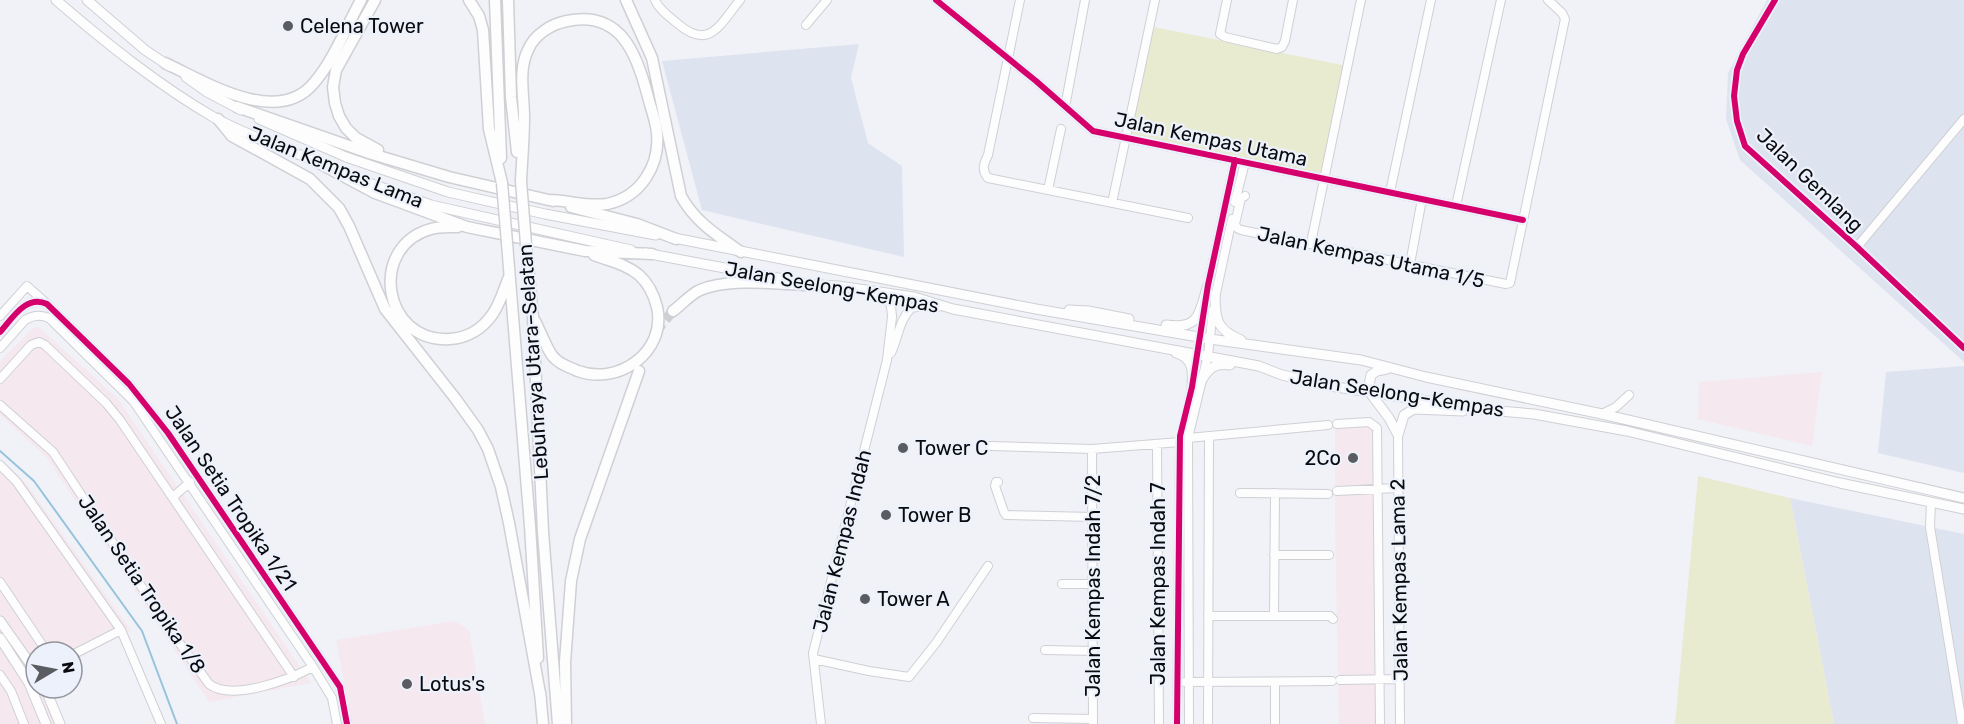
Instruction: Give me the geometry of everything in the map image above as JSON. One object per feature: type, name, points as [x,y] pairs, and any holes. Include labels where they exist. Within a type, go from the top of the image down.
[{"type":"highway","points":[[165,63],[245,98],[266,102],[285,100],[303,92],[314,83],[331,57],[361,0]]},
{"type":"highway","points":[[375,0],[336,70],[333,87],[339,116],[356,138],[382,153],[449,177]]},
{"type":"highway","points":[[469,0],[479,16],[483,30],[489,129],[502,183]]},
{"type":"highway","name":"Lebuhraya Utara–Selatan","points":[[495,0],[502,183],[530,525],[543,724]]},
{"type":"highway","name":"Lebuhraya Utara–Selatan","points":[[508,0],[511,97],[533,317],[543,532],[558,724]]},
{"type":"highway","points":[[626,0],[652,58],[681,196],[696,219],[741,252]]},
{"type":"highway","points":[[521,181],[524,117],[522,78],[528,48],[543,32],[564,21],[579,19],[596,21],[611,28],[624,37],[642,72],[657,131],[657,150],[653,166],[645,181],[633,192],[607,204],[548,200]]},
{"type":"highway","points":[[237,107],[372,154],[449,177],[637,224],[676,239]]},
{"type":"highway","points":[[218,119],[232,136],[310,179],[339,208],[385,309],[478,430],[495,465],[501,487],[541,699]]},
{"type":"highway","points":[[319,163],[375,193],[467,227],[585,251],[621,264],[639,275],[648,284],[655,298],[658,315],[657,334],[652,346],[636,362],[609,374],[596,376],[564,366],[552,355],[533,317]]},
{"type":"highway","points":[[467,227],[430,229],[407,242],[399,253],[392,268],[391,297],[406,324],[419,333],[434,338],[459,338],[471,334],[493,314],[510,276]]},
{"type":"highway","points":[[585,251],[652,254]]},
{"type":"highway","points":[[673,311],[697,292],[714,285],[743,283],[822,286]]},
{"type":"highway","points":[[566,724],[565,662],[571,581],[587,519],[639,371]]},
{"type":"main road","name":"Jalan Kempas Lama","points":[[56,0],[132,63],[218,119],[319,163],[431,205],[652,254]]},
{"type":"main road","name":"Jalan Kempas Lama","points":[[87,0],[136,43],[207,92],[263,121],[346,157],[448,192],[545,214],[676,239]]},
{"type":"main road","name":"Jalan Seelong–Kempas","points":[[676,239],[1036,309],[1206,338],[1361,360],[1964,498]]},
{"type":"main road","name":"Jalan Seelong–Kempas","points":[[652,254],[822,286],[838,286],[914,297],[953,309],[1203,354],[1259,366],[1282,375],[1330,386],[1487,410],[1534,414],[1627,431],[1840,483],[1964,509]]},
{"type":"main road","points":[[1036,309],[1088,311],[1150,323],[1188,326],[1197,316],[1208,285]]},
{"type":"main road","points":[[1215,295],[1215,313],[1218,323],[1233,337],[1256,345]]},
{"type":"main road","points":[[1124,341],[1185,357],[1191,365],[1192,387]]},
{"type":"main road","points":[[1201,381],[1209,369],[1221,364],[1282,375]]},
{"type":"main road","points":[[1393,369],[1384,369],[1371,375],[1368,390],[1389,418],[1398,435]]},
{"type":"main road","points":[[1398,435],[1404,415],[1414,409],[1487,410]]},
{"type":"main road","points":[[0,621],[24,655]]},
{"type":"main road","points":[[0,638],[29,683],[46,724]]},
{"type":"main road","points":[[50,700],[60,724]]},
{"type":"street","points":[[655,0],[657,6],[686,31],[692,35],[705,36],[716,29],[740,0]]},
{"type":"street","points":[[806,25],[827,0]]},
{"type":"street","name":"Jalan Kempas Utama","points":[[936,0],[946,4],[1093,131],[1523,220]]},
{"type":"street","points":[[1020,0],[988,154],[983,167],[988,178],[1188,218]]},
{"type":"street","points":[[1065,106],[1085,0]]},
{"type":"street","points":[[1112,203],[1155,0]]},
{"type":"street","points":[[1227,0],[1220,34],[1277,49],[1282,47],[1293,0]]},
{"type":"street","points":[[1311,243],[1361,0]]},
{"type":"street","points":[[1390,192],[1431,0]]},
{"type":"street","points":[[1456,206],[1501,0]]},
{"type":"street","points":[[1523,220],[1565,19],[1548,0]]},
{"type":"street","name":"Jalan Gemlang","points":[[1775,0],[1743,54],[1737,70],[1734,96],[1740,135],[1745,146],[1964,348]]},
{"type":"street","points":[[1857,247],[1964,119]]},
{"type":"street","points":[[1048,190],[1061,129]]},
{"type":"street","points":[[1206,338],[1208,285],[1235,160]]},
{"type":"street","points":[[1189,724],[1188,438],[1201,381],[1206,338],[1245,162]]},
{"type":"street","name":"Jalan Kempas Utama 1/5","points":[[1245,196],[1241,198],[1235,224],[1238,228],[1506,284],[1510,283],[1513,278],[1523,220]]},
{"type":"street","points":[[1410,264],[1422,199]]},
{"type":"street","points":[[0,316],[27,286],[30,294],[29,303],[0,332]]},
{"type":"street","name":"Jalan Setia Tropika 1/21","points":[[27,286],[42,298],[141,398],[168,433],[340,687],[347,724]]},
{"type":"street","points":[[870,291],[885,296],[891,306],[892,327],[887,360]]},
{"type":"street","points":[[29,303],[47,304]]},
{"type":"street","points":[[887,360],[896,344],[902,321],[911,308],[924,306],[953,309]]},
{"type":"street","name":"Jalan Setia Tropika 1/21","points":[[0,348],[25,320],[36,315],[49,318],[134,402],[313,667],[332,698],[337,724]]},
{"type":"street","points":[[0,380],[31,345],[39,342],[45,345],[106,403],[173,496],[294,676]]},
{"type":"street","points":[[1177,724],[1180,442],[1192,387],[1203,354]]},
{"type":"street","name":"Jalan Kempas Indah","points":[[821,724],[813,652],[887,360]]},
{"type":"street","points":[[1602,414],[1616,407],[1629,395]]},
{"type":"street","name":"Jalan Setia Tropika 1/8","points":[[0,405],[53,452],[168,627],[209,684],[217,689],[232,690],[259,687],[294,676],[313,667]]},
{"type":"street","points":[[1337,424],[1369,422],[1377,428],[1380,724]]},
{"type":"street","points":[[1188,438],[1328,425]]},
{"type":"street","name":"Jalan Kempas Lama 2","points":[[1398,435],[1400,724]]},
{"type":"street","points":[[1208,724],[1209,436]]},
{"type":"street","points":[[990,446],[1092,448],[1180,442]]},
{"type":"street","name":"Jalan Kempas Indah 7","points":[[1157,444],[1160,724]]},
{"type":"street","name":"Jalan Kempas Indah 7/2","points":[[1092,448],[1093,722]]},
{"type":"street","points":[[173,496],[188,484],[192,476],[187,463]]},
{"type":"street","points":[[0,465],[16,481],[122,630],[161,724]]},
{"type":"street","points":[[998,482],[995,486],[1006,515],[1092,517]]},
{"type":"street","points":[[188,484],[197,484],[211,497]]},
{"type":"street","points":[[1337,491],[1397,488]]},
{"type":"street","points":[[1240,493],[1328,494]]},
{"type":"street","points":[[1274,616],[1275,493]]},
{"type":"street","points":[[1931,502],[1930,527],[1962,724]]},
{"type":"street","points":[[1274,555],[1329,555]]},
{"type":"street","points":[[814,659],[909,677],[936,643],[988,566]]},
{"type":"street","points":[[0,582],[39,640]]},
{"type":"street","points":[[1062,584],[1093,584]]},
{"type":"street","points":[[1208,616],[1330,616],[1334,619]]},
{"type":"street","points":[[84,649],[122,630]]},
{"type":"street","points":[[1045,650],[1093,651]]},
{"type":"street","points":[[0,675],[11,691],[24,724]]},
{"type":"street","points":[[1178,682],[1399,679]]},
{"type":"street","points":[[1275,682],[1275,724]]},
{"type":"street","points":[[1033,718],[1093,722]]},
{"type":"shaded area","points":[[1767,0],[1964,0],[1964,362],[1740,160],[1726,119],[1728,73]]},
{"type":"shaded area","points":[[859,44],[851,78],[868,143],[902,166],[904,257],[702,210],[662,61]]},
{"type":"shaded area","points":[[39,327],[118,399],[311,683],[209,702],[47,458],[0,415],[0,361],[33,328]]},
{"type":"shaded area","points":[[1964,366],[1964,473],[1878,453],[1886,372]]},
{"type":"shaded area","points":[[1822,372],[1812,446],[1698,419],[1699,382]]},
{"type":"shaded area","points":[[1370,419],[1375,421],[1380,428],[1383,724],[1339,724],[1335,422]]},
{"type":"shaded area","points":[[0,458],[26,483],[131,630],[84,655],[84,640],[24,640],[24,700],[55,700],[65,724],[0,724]]},
{"type":"shaded area","points":[[1790,498],[1964,534],[1964,724],[1834,724]]},
{"type":"shaded area","points":[[455,621],[469,630],[485,724],[352,724],[336,640]]},
{"type":"green space","points":[[1149,26],[1347,66],[1324,179],[1125,138]]},
{"type":"green space","points":[[1698,476],[1790,498],[1834,724],[1675,724]]},
{"type":"waterway","points":[[0,451],[34,481],[142,631],[177,724]]},
{"type":"tunnel","points":[[657,332],[673,311]]},
{"type":"cycle path","points":[[936,0],[1036,81],[1093,131],[1523,220]]},
{"type":"cycle path","points":[[1775,0],[1743,54],[1737,70],[1734,96],[1737,121],[1745,146],[1964,348]]},
{"type":"cycle path","points":[[1177,724],[1180,436],[1192,387],[1208,285],[1235,160]]},
{"type":"cycle path","points":[[0,332],[26,305],[32,302],[47,304],[129,384],[168,433],[340,687],[347,724]]},
{"type":"place","name":"Celena Tower","points":[[288,26]]},
{"type":"place","name":"Tower C","points":[[903,448]]},
{"type":"place","name":"2Co","points":[[1353,458]]},
{"type":"place","name":"Tower B","points":[[886,515]]},
{"type":"place","name":"Tower A","points":[[865,599]]},
{"type":"place","name":"Lotus's","points":[[407,684]]}]
